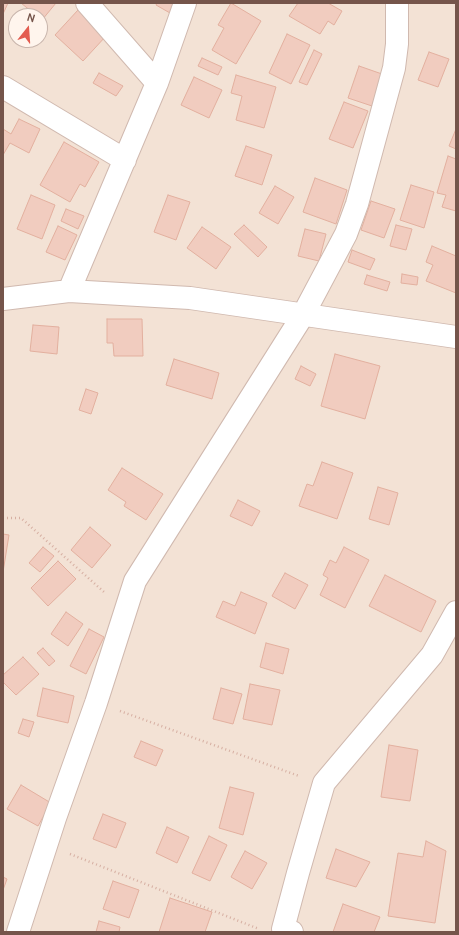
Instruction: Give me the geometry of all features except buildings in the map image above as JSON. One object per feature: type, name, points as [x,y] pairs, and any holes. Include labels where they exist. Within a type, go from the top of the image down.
[{"type":"street","points":[[87,3],[157,83]]},
{"type":"street","points":[[69,291],[157,83],[185,3]]},
{"type":"street","points":[[18,932],[55,818],[96,703],[135,581],[303,314],[346,234],[357,204],[394,68],[397,44],[397,3]]},
{"type":"street","points":[[3,87],[125,160]]},
{"type":"street","points":[[3,299],[69,291],[190,298],[456,337]]},
{"type":"street","points":[[288,930],[298,873],[324,783],[432,655],[456,612]]},
{"type":"path","points":[[3,518],[21,518],[106,593],[128,599]]},
{"type":"path","points":[[96,703],[305,778]]},
{"type":"path","points":[[47,845],[248,925],[269,930],[288,930]]},
{"type":"shaded area","points":[[3,3],[456,3],[456,932],[3,932]]}]
